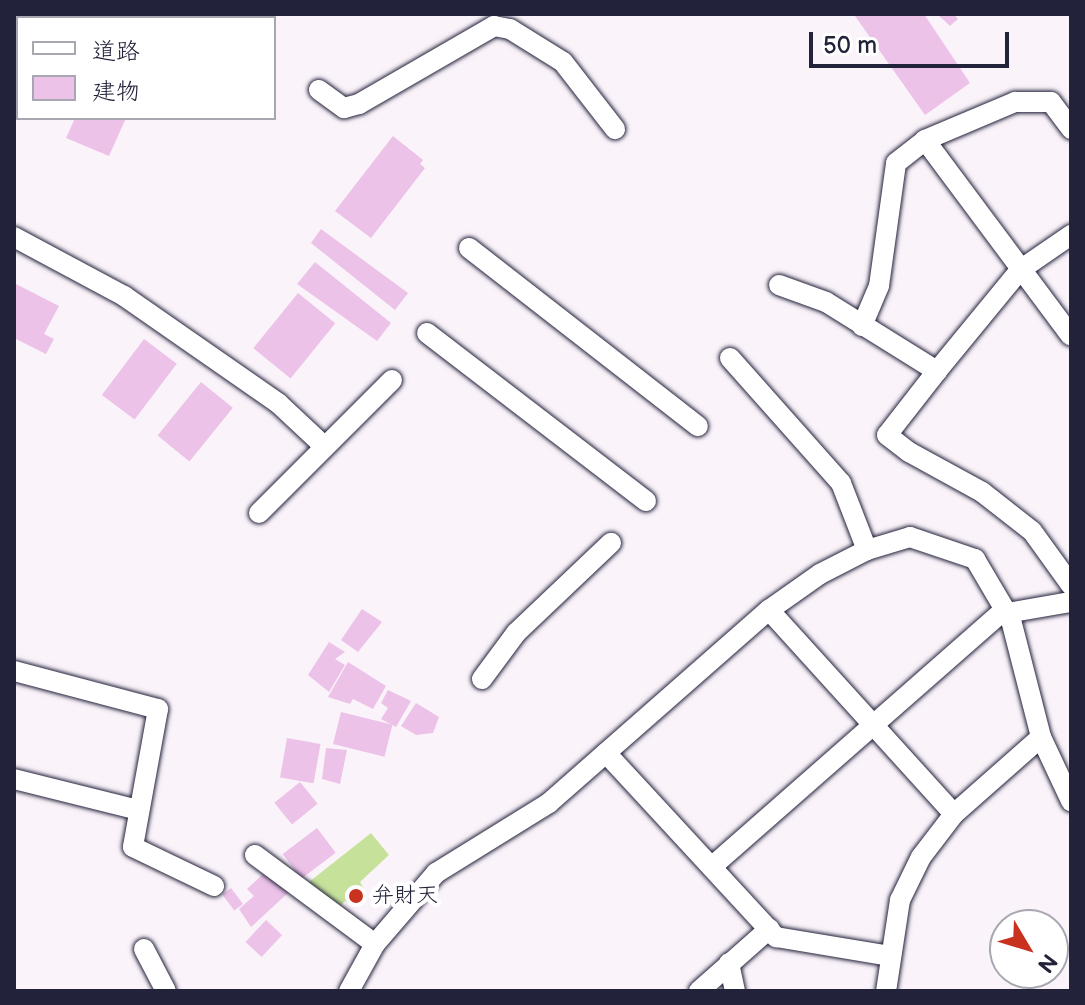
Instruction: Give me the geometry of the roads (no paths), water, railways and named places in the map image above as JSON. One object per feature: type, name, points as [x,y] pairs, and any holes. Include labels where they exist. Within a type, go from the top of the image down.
[{"type":"street","points":[[319,90],[344,108],[359,104],[494,26],[510,29],[563,62],[615,129]]},
{"type":"street","points":[[862,326],[879,286],[896,163],[925,140],[1015,102],[1051,102],[1064,106],[1071,129]]},
{"type":"street","points":[[925,140],[1071,336]]},
{"type":"street","points":[[1071,235],[1020,270],[887,435],[982,492],[1032,531],[1071,585]]},
{"type":"street","points":[[14,237],[124,296],[278,403],[324,446]]},
{"type":"street","points":[[469,248],[698,426]]},
{"type":"street","points":[[779,285],[826,302],[937,371]]},
{"type":"street","points":[[427,333],[646,501]]},
{"type":"street","points":[[730,358],[841,483],[867,550]]},
{"type":"street","points":[[259,513],[324,446],[371,406],[392,380]]},
{"type":"street","points":[[373,991],[353,984],[375,944],[436,873],[549,803],[769,610],[820,574],[867,550],[910,537],[975,559],[1006,611],[1041,737],[1071,801]]},
{"type":"street","points":[[482,679],[516,633],[611,543]]},
{"type":"street","points":[[715,864],[1006,611],[1071,602]]},
{"type":"street","points":[[769,610],[954,814]]},
{"type":"street","points":[[14,671],[158,709],[133,847],[214,886]]},
{"type":"street","points":[[886,991],[900,900],[921,857],[954,814],[1041,737]]},
{"type":"street","points":[[606,753],[715,864],[776,937],[889,956]]},
{"type":"street","points":[[14,779],[138,810]]},
{"type":"street","points":[[255,855],[375,944]]},
{"type":"street","points":[[699,991],[769,929]]},
{"type":"street","points":[[144,949],[166,991]]},
{"type":"street","points":[[729,963],[735,991]]},
{"type":"place","name":"弁財天","points":[[356,896]]}]
